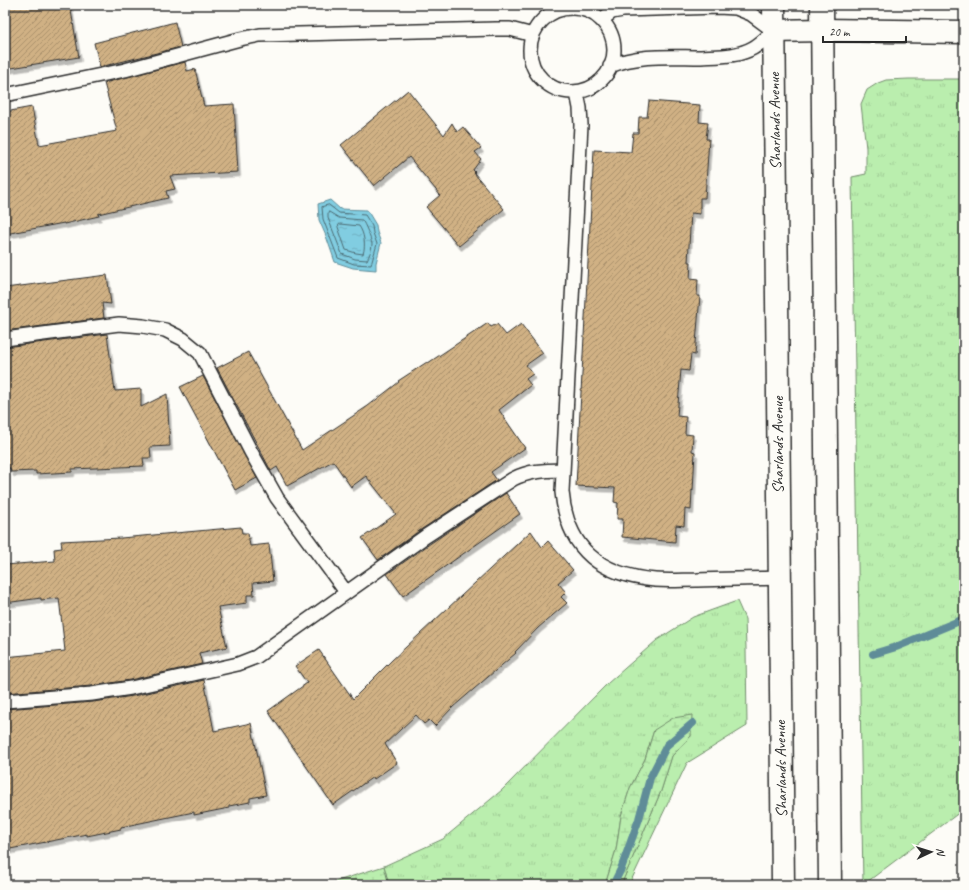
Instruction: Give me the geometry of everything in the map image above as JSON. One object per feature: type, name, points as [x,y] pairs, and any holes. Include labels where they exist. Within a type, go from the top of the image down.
[{"type":"main road","name":"Sharlands Avenue","points":[[774,5],[783,885]]},
{"type":"main road","points":[[822,5],[830,885]]},
{"type":"main road","points":[[774,31],[823,30],[964,32]]},
{"type":"lane","points":[[601,20],[612,12],[623,10],[718,7],[736,8],[751,14],[774,31],[752,48],[735,55],[641,57],[623,60],[610,66]]},
{"type":"lane","points":[[566,8],[585,10],[601,20],[611,35],[614,54],[608,72],[595,86],[578,93],[558,91],[542,81],[532,65],[529,47],[535,29],[548,15],[566,8]]},
{"type":"lane","points":[[5,95],[125,70],[260,35],[510,29],[533,35]]},
{"type":"lane","points":[[578,93],[581,125],[562,470],[564,509],[570,530],[583,548],[597,562],[613,571],[635,578],[656,580],[779,578]]},
{"type":"lane","points":[[5,339],[119,324],[164,330],[183,339],[200,353],[248,446],[277,498],[346,592]]},
{"type":"lane","points":[[5,701],[92,694],[131,688],[238,664],[256,657],[426,536],[521,474],[546,470],[562,470]]},
{"type":"green space","points":[[964,79],[964,809],[863,885],[852,177],[866,174],[866,148],[861,104],[867,90],[886,80]]},
{"type":"green space","points":[[737,601],[745,619],[747,726],[687,763],[629,885],[621,885],[661,791],[672,756],[691,736],[654,730],[645,759],[630,788],[621,816],[616,850],[605,885],[389,885],[384,866],[443,839],[502,790],[608,683],[657,640],[693,617]]},
{"type":"green space","points":[[692,715],[691,736],[672,756],[661,791],[621,885],[605,885],[616,850],[621,816],[630,788],[645,759],[654,730],[673,718]]},
{"type":"green space","points":[[384,866],[389,885],[325,885]]},
{"type":"water","points":[[330,200],[340,209],[367,210],[376,225],[381,243],[376,263],[376,270],[353,268],[335,262],[319,220],[318,204]]},
{"type":"building","points":[[5,5],[70,5],[79,57],[5,69]]},
{"type":"building","points":[[175,22],[181,47],[100,67],[94,43]]},
{"type":"building","points":[[185,62],[187,71],[195,69],[204,106],[234,104],[238,172],[170,176],[175,189],[166,191],[168,198],[98,214],[99,216],[64,224],[5,234],[5,112],[32,107],[39,145],[117,131],[104,83]]},
{"type":"building","points":[[408,90],[444,135],[452,123],[457,132],[463,127],[481,148],[475,152],[481,159],[473,170],[475,172],[474,173],[504,209],[459,246],[426,207],[440,195],[409,157],[374,186],[341,145]]},
{"type":"building","points":[[649,101],[700,105],[699,122],[708,123],[706,139],[709,139],[705,198],[700,198],[700,214],[691,213],[688,262],[691,262],[690,279],[698,280],[697,296],[700,296],[695,355],[691,354],[689,371],[681,370],[677,416],[686,417],[685,434],[693,435],[692,451],[695,452],[693,491],[692,490],[691,510],[685,509],[684,526],[676,525],[675,542],[622,537],[623,519],[617,519],[618,503],[614,502],[615,488],[576,486],[594,150],[631,152],[633,133],[638,133],[639,117],[647,117]]},
{"type":"building","points":[[107,275],[111,304],[102,303],[104,318],[5,331],[5,288]]},
{"type":"building","points":[[488,323],[491,327],[497,324],[506,335],[521,324],[543,353],[526,365],[533,374],[526,379],[531,385],[499,410],[525,448],[491,472],[497,480],[378,560],[362,538],[396,514],[366,476],[351,487],[333,461],[287,486],[277,467],[271,471],[217,368],[248,352],[302,450],[368,406],[399,382],[398,381]]},
{"type":"building","points":[[107,334],[115,391],[141,389],[141,407],[167,394],[170,446],[150,447],[151,458],[143,458],[144,466],[72,469],[72,472],[36,474],[36,471],[11,472],[10,468],[5,468],[5,347]]},
{"type":"building","points":[[203,376],[257,478],[235,490],[180,387]]},
{"type":"building","points":[[506,493],[520,514],[403,596],[387,574]]},
{"type":"building","points":[[241,527],[242,533],[248,533],[250,546],[269,544],[273,581],[253,583],[254,595],[247,595],[247,603],[218,607],[227,647],[199,653],[202,664],[130,680],[91,686],[5,693],[5,657],[65,651],[59,598],[41,600],[41,598],[5,603],[5,565],[55,561],[54,549],[62,548],[61,541],[121,538]]},
{"type":"building","points":[[531,531],[542,547],[548,541],[573,570],[558,583],[566,592],[561,597],[567,603],[538,628],[515,652],[516,653],[453,707],[435,726],[429,720],[424,724],[416,715],[385,744],[397,763],[374,779],[373,777],[333,805],[268,711],[307,683],[295,666],[319,650],[353,699],[392,660]]},
{"type":"building","points":[[204,680],[214,731],[251,723],[266,795],[250,798],[250,802],[229,806],[229,808],[194,815],[194,812],[121,827],[121,829],[87,836],[87,834],[5,850],[5,709],[93,702],[133,696]]},
{"type":"waterway","points":[[873,654],[896,647],[964,619]]},
{"type":"waterway","points":[[613,885],[621,869],[639,819],[650,778],[667,745],[693,723]]}]
